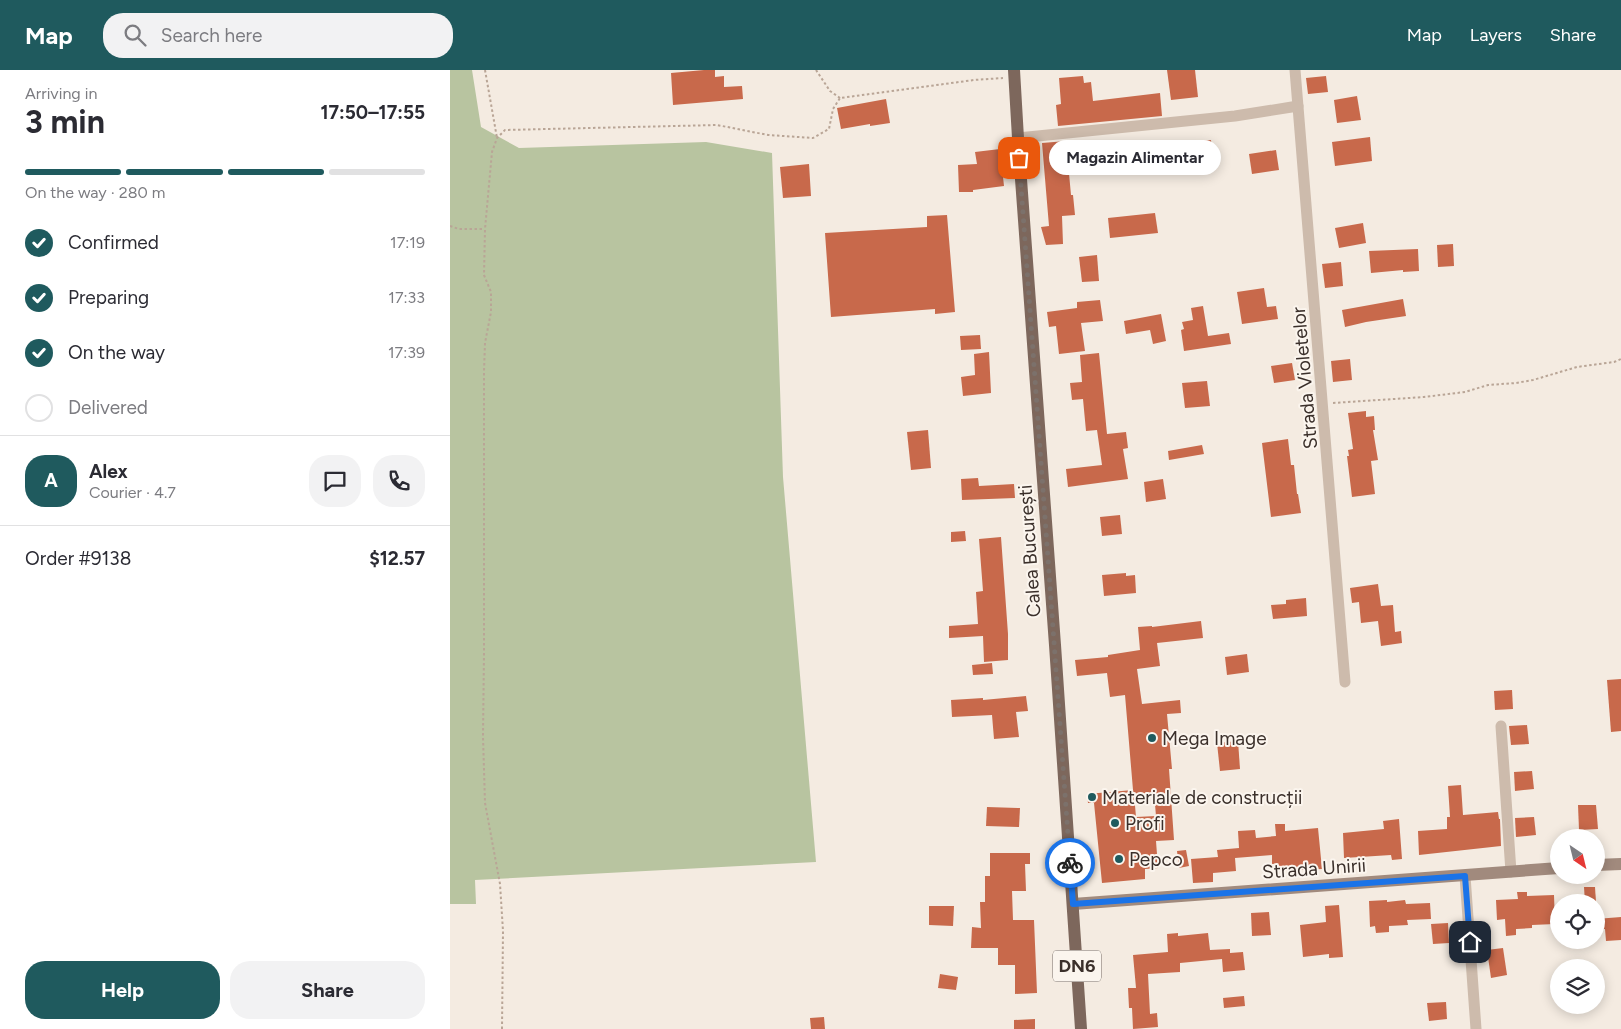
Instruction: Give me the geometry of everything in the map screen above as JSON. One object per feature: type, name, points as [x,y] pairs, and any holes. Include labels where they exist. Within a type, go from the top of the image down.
[{"type":"main road","name":"Calea București","points":[[1015,73],[1081,1029]]},
{"type":"main road","points":[[1605,865],[1621,864]]},
{"type":"main road","name":"Strada Unirii","points":[[1073,904],[1550,869]]},
{"type":"street","name":"Strada Violetelor","points":[[1296,70],[1346,682]]},
{"type":"street","points":[[1018,138],[1235,116],[1298,106]]},
{"type":"street","points":[[1501,726],[1510,872]]},
{"type":"street","points":[[1465,876],[1476,1029]]},
{"type":"path","points":[[485,70],[497,138]]},
{"type":"path","points":[[816,70],[830,91],[840,98],[1015,73]]},
{"type":"path","points":[[502,1029],[500,884],[485,803],[483,736],[484,371],[485,343],[491,312],[491,292],[484,275],[485,230],[492,152],[497,138],[505,130],[717,125],[768,135],[813,138],[829,129],[833,109],[840,98]]},
{"type":"path","points":[[450,226],[459,229],[485,230]]},
{"type":"path","points":[[1324,403],[1424,397],[1465,392],[1488,385],[1533,380],[1576,367],[1614,362],[1621,359]]},
{"type":"green space","points":[[450,70],[472,70],[481,127],[519,148],[706,142],[772,153],[783,477],[816,862],[475,880],[476,904],[450,904]]},
{"type":"building","points":[[715,70],[715,77],[724,76],[724,87],[742,86],[743,99],[673,105],[671,73]]},
{"type":"building","points":[[1167,70],[1195,70],[1198,97],[1171,100]]},
{"type":"building","points":[[1083,76],[1084,83],[1091,82],[1093,101],[1160,93],[1162,116],[1058,126],[1056,105],[1061,104],[1059,78]]},
{"type":"building","points":[[1326,76],[1328,92],[1308,94],[1306,78]]},
{"type":"building","points":[[1357,96],[1361,120],[1337,123],[1334,100]]},
{"type":"building","points":[[886,99],[890,123],[841,129],[837,108]]},
{"type":"building","points":[[1370,137],[1372,161],[1335,166],[1332,142]]},
{"type":"building","points":[[1211,140],[1212,152],[1185,155],[1184,143]]},
{"type":"building","points":[[1066,141],[1071,195],[1073,195],[1075,215],[1062,216],[1063,244],[1046,245],[1041,227],[1049,226],[1042,143]]},
{"type":"building","points":[[1000,149],[1004,186],[973,190],[973,192],[959,192],[958,165],[977,164],[975,152]]},
{"type":"building","points":[[1276,150],[1279,170],[1252,174],[1249,154]]},
{"type":"building","points":[[809,164],[811,196],[783,198],[780,167]]},
{"type":"building","points":[[1155,213],[1158,233],[1110,238],[1108,218]]},
{"type":"building","points":[[947,215],[955,312],[935,314],[935,309],[831,317],[825,233],[927,227],[927,216]]},
{"type":"building","points":[[1363,223],[1366,243],[1339,248],[1335,228]]},
{"type":"building","points":[[1453,244],[1454,266],[1438,267],[1437,245]]},
{"type":"building","points":[[1418,249],[1419,271],[1403,272],[1403,270],[1371,273],[1369,251]]},
{"type":"building","points":[[1097,255],[1099,281],[1082,282],[1079,257]]},
{"type":"building","points":[[1341,262],[1343,286],[1325,288],[1322,264]]},
{"type":"building","points":[[1264,288],[1267,307],[1276,306],[1278,319],[1242,324],[1237,292]]},
{"type":"building","points":[[1403,299],[1406,316],[1345,327],[1342,310]]},
{"type":"building","points":[[1100,300],[1103,321],[1081,323],[1085,351],[1059,354],[1056,326],[1049,327],[1047,312],[1077,308],[1077,302]]},
{"type":"building","points":[[1203,306],[1208,336],[1229,333],[1231,344],[1184,351],[1181,330],[1184,329],[1182,322],[1193,320],[1191,308]]},
{"type":"building","points":[[1161,314],[1166,341],[1153,344],[1150,330],[1126,334],[1124,321]]},
{"type":"building","points":[[980,335],[981,349],[961,350],[960,336]]},
{"type":"building","points":[[989,352],[991,393],[963,396],[961,377],[975,375],[974,354]]},
{"type":"building","points":[[1099,353],[1107,434],[1126,432],[1128,448],[1123,449],[1128,479],[1068,487],[1066,469],[1102,465],[1097,430],[1086,431],[1083,399],[1072,400],[1070,383],[1082,382],[1080,355]]},
{"type":"building","points":[[1350,359],[1352,380],[1333,382],[1331,361]]},
{"type":"building","points":[[1292,363],[1295,380],[1274,383],[1271,366]]},
{"type":"building","points":[[1207,381],[1210,406],[1185,408],[1182,383]]},
{"type":"building","points":[[1366,411],[1366,417],[1374,416],[1375,430],[1373,430],[1378,460],[1371,461],[1375,494],[1352,497],[1347,456],[1349,456],[1348,450],[1353,449],[1348,413]]},
{"type":"building","points":[[928,430],[931,468],[911,470],[907,432]]},
{"type":"building","points":[[1288,439],[1291,465],[1294,465],[1301,513],[1271,517],[1262,443]]},
{"type":"building","points":[[1202,445],[1204,454],[1169,460],[1168,451]]},
{"type":"building","points":[[978,478],[979,486],[1014,484],[1015,498],[962,500],[961,479]]},
{"type":"building","points":[[1163,479],[1166,499],[1146,502],[1144,482]]},
{"type":"building","points":[[1120,515],[1122,534],[1102,536],[1100,517]]},
{"type":"building","points":[[965,531],[966,541],[951,542],[951,532]]},
{"type":"building","points":[[1001,537],[1008,660],[984,662],[983,636],[949,638],[949,626],[978,624],[976,592],[983,591],[979,539]]},
{"type":"building","points":[[1126,573],[1126,576],[1135,575],[1136,593],[1104,596],[1102,575]]},
{"type":"building","points":[[1378,584],[1381,606],[1393,605],[1395,632],[1401,631],[1402,643],[1381,646],[1378,621],[1361,623],[1359,602],[1352,603],[1350,588]]},
{"type":"building","points":[[1306,598],[1307,616],[1273,619],[1271,605],[1286,604],[1286,600]]},
{"type":"building","points":[[1201,621],[1203,638],[1157,643],[1160,666],[1137,669],[1142,704],[1180,700],[1181,713],[1167,714],[1172,769],[1169,769],[1174,840],[1156,841],[1158,868],[1145,869],[1145,879],[1102,883],[1094,803],[1088,803],[1087,794],[1133,790],[1125,695],[1110,697],[1107,673],[1077,676],[1075,660],[1108,657],[1108,655],[1140,650],[1138,627]],"holes":[[[1154,793],[1156,816],[1136,817],[1134,794]]]},
{"type":"building","points":[[1247,654],[1249,672],[1227,675],[1225,657]]},
{"type":"building","points":[[992,663],[993,674],[973,675],[972,665]]},
{"type":"building","points":[[1621,679],[1621,731],[1611,732],[1607,680]]},
{"type":"building","points":[[1512,690],[1513,709],[1495,710],[1494,691]]},
{"type":"building","points":[[1026,696],[1028,711],[1016,712],[1019,737],[994,739],[992,715],[952,717],[951,700],[983,698],[983,700]]},
{"type":"building","points":[[1527,725],[1529,744],[1511,745],[1509,726]]},
{"type":"building","points":[[1238,741],[1240,769],[1220,771],[1217,743]]},
{"type":"building","points":[[1532,771],[1534,789],[1515,791],[1514,772]]},
{"type":"building","points":[[1461,785],[1463,815],[1498,812],[1501,846],[1419,855],[1418,831],[1447,829],[1447,817],[1450,817],[1448,786]]},
{"type":"building","points":[[1578,805],[1596,805],[1598,829],[1579,829]]},
{"type":"building","points":[[987,807],[1020,808],[1019,827],[986,826]]},
{"type":"building","points":[[1534,817],[1536,835],[1516,837],[1515,818]]},
{"type":"building","points":[[1399,819],[1402,859],[1392,860],[1391,855],[1344,858],[1343,833],[1384,829],[1383,821]]},
{"type":"building","points":[[1275,824],[1285,824],[1285,831],[1318,828],[1322,869],[1279,871],[1278,864],[1272,864],[1272,855],[1235,858],[1236,871],[1213,873],[1213,882],[1193,883],[1191,859],[1218,857],[1217,850],[1239,848],[1238,831],[1255,830],[1256,838],[1276,836]]},
{"type":"building","points":[[1186,850],[1189,866],[1179,868],[1177,851]]},
{"type":"building","points":[[990,853],[1030,853],[1030,864],[1025,864],[1026,891],[1012,891],[1013,920],[1034,920],[1037,993],[1015,994],[1015,965],[998,965],[998,948],[971,948],[972,927],[981,928],[980,902],[985,902],[985,876],[990,876]]},
{"type":"building","points":[[1584,887],[1595,887],[1595,894],[1584,894]]},
{"type":"building","points":[[1517,892],[1527,892],[1527,896],[1550,895],[1550,924],[1532,925],[1532,928],[1516,929],[1516,935],[1506,936],[1505,919],[1497,920],[1496,900],[1518,899]]},
{"type":"building","points":[[1387,900],[1387,902],[1405,900],[1406,904],[1430,903],[1431,919],[1407,920],[1408,925],[1389,926],[1389,932],[1376,933],[1375,926],[1370,927],[1369,901]]},
{"type":"building","points":[[1339,905],[1343,957],[1329,958],[1329,954],[1303,957],[1300,925],[1326,922],[1325,906]]},
{"type":"building","points":[[929,906],[954,906],[953,926],[929,925]]},
{"type":"building","points":[[1269,912],[1271,935],[1252,936],[1251,913]]},
{"type":"building","points":[[1621,917],[1621,940],[1606,941],[1605,918]]},
{"type":"building","points":[[1448,923],[1449,943],[1433,944],[1431,924]]},
{"type":"building","points":[[1178,933],[1178,936],[1208,933],[1210,950],[1230,949],[1230,953],[1243,952],[1245,970],[1223,972],[1222,959],[1180,963],[1180,972],[1148,974],[1150,1014],[1157,1013],[1158,1027],[1133,1029],[1132,1008],[1129,1008],[1128,988],[1136,988],[1133,955],[1168,952],[1167,934]]},
{"type":"building","points":[[1503,948],[1507,975],[1491,978],[1487,950]]},
{"type":"building","points":[[940,974],[958,977],[956,990],[938,988]]},
{"type":"building","points":[[1244,996],[1245,1006],[1224,1008],[1223,998]]},
{"type":"building","points":[[1446,1002],[1447,1019],[1429,1021],[1427,1003]]},
{"type":"building","points":[[824,1017],[825,1029],[811,1029],[810,1018]]},
{"type":"building","points":[[1035,1019],[1035,1029],[1014,1029],[1014,1020]]},
{"type":"way so far","points":[[1019,158],[1070,863]]},
{"type":"place","name":"Magazin Alimentar","points":[[1019,158]]},
{"type":"place","name":"Mega Image","points":[[1152,738]]},
{"type":"place","name":"Materiale de construcții","points":[[1092,797]]},
{"type":"place","name":"Profi","points":[[1115,823]]},
{"type":"place","name":"Pepco","points":[[1119,859]]},
{"type":"route","points":[[1070,863],[1073,904],[1465,876],[1470,942]]}]
